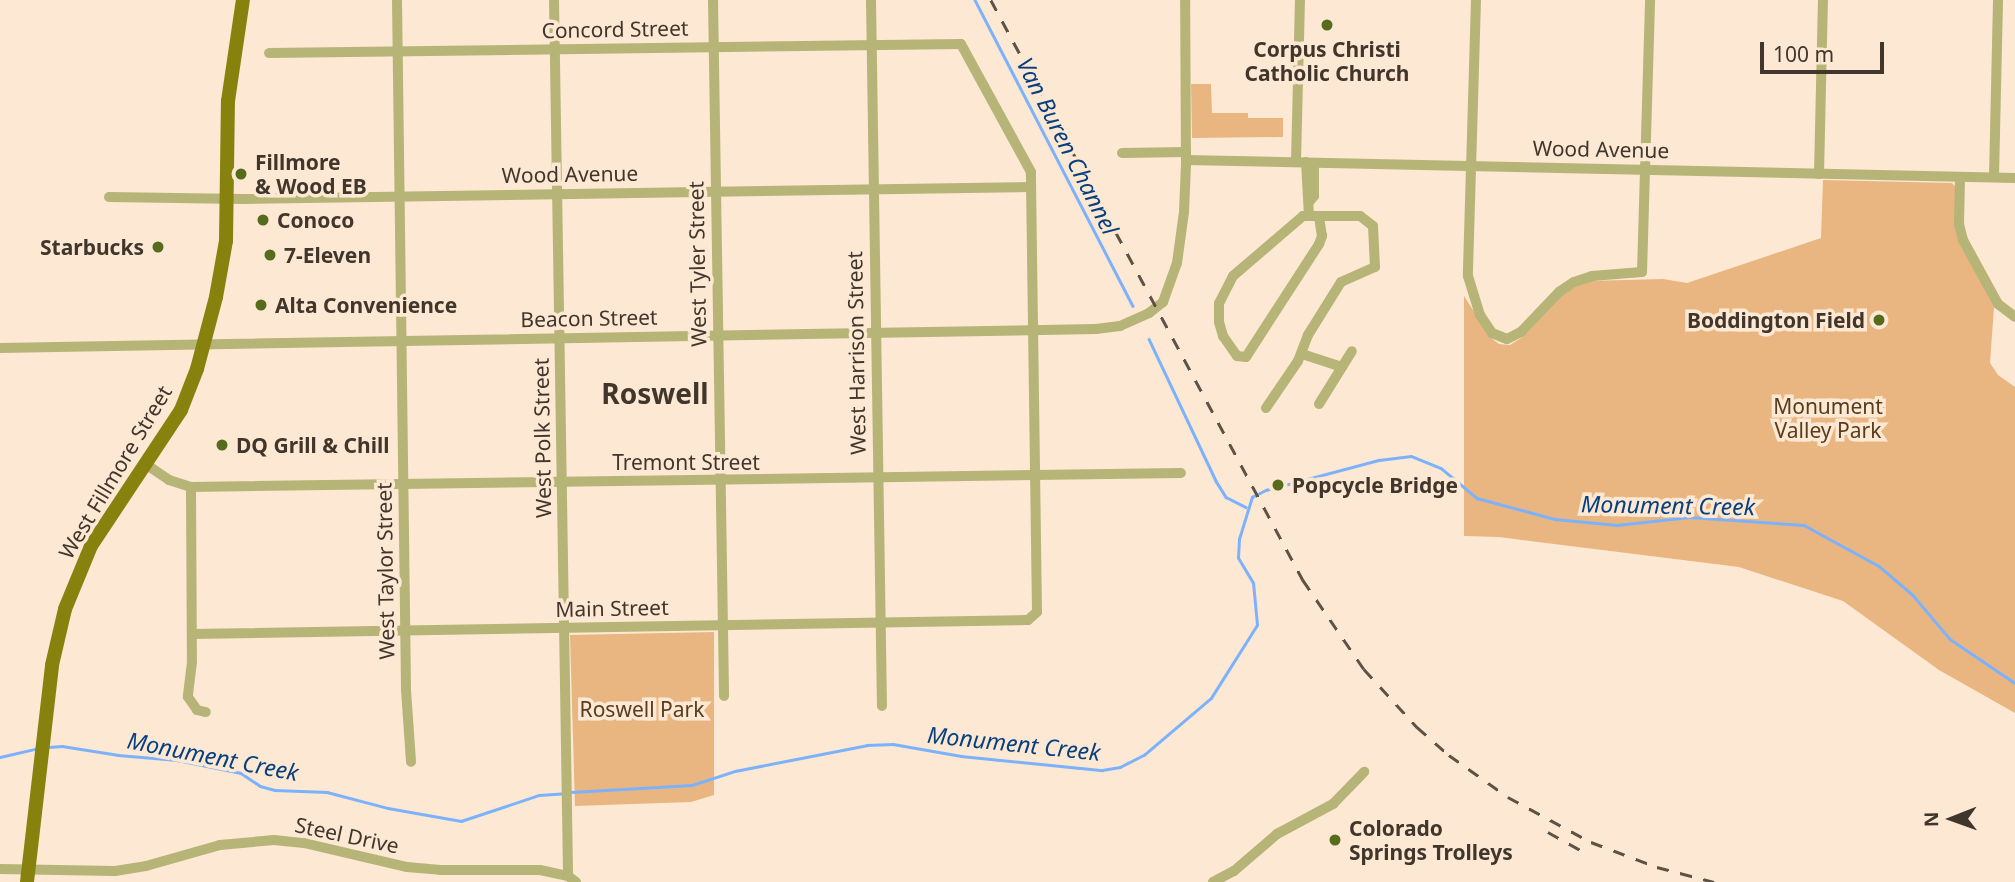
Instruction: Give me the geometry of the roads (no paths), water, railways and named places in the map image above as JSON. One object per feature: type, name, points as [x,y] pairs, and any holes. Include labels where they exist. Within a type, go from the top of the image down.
[{"type":"main road","name":"West Fillmore Street","points":[[27,876],[48,702],[60,628],[76,577],[91,546],[181,410],[204,344],[221,272],[228,102],[243,0]]},
{"type":"street","name":"West Taylor Street","points":[[397,0],[405,629],[411,762]]},
{"type":"street","name":"West Polk Street","points":[[554,0],[567,847],[572,879]]},
{"type":"street","name":"West Tyler Street","points":[[713,0],[724,696]]},
{"type":"street","name":"West Harrison Street","points":[[871,0],[874,333],[882,706]]},
{"type":"street","points":[[1185,0],[1186,156]]},
{"type":"street","points":[[1266,408],[1302,354],[1308,335],[1341,282],[1375,267],[1375,230],[1371,221],[1360,216],[1314,216],[1295,220],[1233,276],[1222,294],[1220,328],[1237,355],[1242,358],[1251,352],[1299,272],[1315,252],[1322,236],[1314,216],[1309,202],[1314,197],[1305,162],[1300,0]]},
{"type":"street","points":[[1476,0],[1470,288],[1487,326],[1496,337],[1507,339],[1521,332],[1559,292],[1574,282],[1592,276],[1642,272],[1650,0]]},
{"type":"street","points":[[1819,174],[1823,0]]},
{"type":"street","points":[[1994,177],[1998,0]]},
{"type":"street","name":"Concord Street","points":[[269,53],[961,44],[1031,172],[1031,187]]},
{"type":"street","name":"Wood Avenue","points":[[1122,153],[1305,162],[2015,178]]},
{"type":"street","name":"Beacon Street","points":[[0,348],[1034,330],[1120,326],[1149,313],[1168,294],[1182,234],[1186,156]]},
{"type":"street","points":[[1960,177],[1959,223],[1963,240],[1998,304],[2015,317]]},
{"type":"street","name":"Wood Avenue","points":[[109,197],[226,198],[1031,187]]},
{"type":"street","points":[[1031,187],[1035,475]]},
{"type":"street","points":[[1319,404],[1352,351]]},
{"type":"street","points":[[1302,354],[1342,367]]},
{"type":"street","points":[[391,459],[403,460]]},
{"type":"street","points":[[147,465],[169,480],[191,487],[192,634],[188,696],[197,710],[206,712]]},
{"type":"street","name":"Tremont Street","points":[[191,487],[1181,473]]},
{"type":"street","name":"Main Street","points":[[192,634],[1032,618],[1037,612],[1035,475]]},
{"type":"street","points":[[1213,882],[1234,871],[1278,834],[1333,804],[1364,772]]},
{"type":"street","name":"Steel Drive","points":[[0,869],[27,876],[124,869],[220,845],[274,840],[312,844],[422,869],[521,869],[572,879]]},
{"type":"waterway","name":"Van Buren Channel","points":[[975,0],[1133,306]]},
{"type":"waterway","name":"Van Buren Channel","points":[[1149,339],[1216,481],[1226,497],[1246,507]]},
{"type":"waterway","name":"Monument Creek","points":[[571,792],[692,785],[735,771],[867,745],[893,744],[961,756],[1102,770],[1120,767],[1144,755],[1211,698],[1257,625],[1253,583],[1238,558],[1239,539],[1252,497],[1266,490],[1379,460],[1411,456],[1441,468],[1477,498],[1555,519],[1617,525],[1689,517],[1804,525],[1879,566],[1913,595],[1950,639],[2015,683]]},
{"type":"waterway","name":"Monument Creek","points":[[48,747],[62,746],[118,755],[177,760],[241,773],[260,786],[275,790],[327,792],[388,808],[461,821],[539,795],[565,793]]},
{"type":"waterway","name":"Monument Creek","points":[[0,757],[38,748]]},
{"type":"railway","points":[[991,0],[1303,580],[1364,669],[1417,727],[1449,755],[1508,797],[1591,842],[1657,867],[1714,882]]},
{"type":"railway","points":[[1548,832],[1584,852]]},
{"type":"place","name":"Corpus Christi Catholic Church","points":[[1327,25]]},
{"type":"place","name":"Fillmore & Wood EB","points":[[241,174]]},
{"type":"place","name":"Conoco","points":[[263,220]]},
{"type":"place","name":"Starbucks","points":[[158,247]]},
{"type":"place","name":"7-Eleven","points":[[270,255]]},
{"type":"place","name":"Alta Convenience","points":[[261,305]]},
{"type":"place","name":"Boddington Field","points":[[1879,320]]},
{"type":"place","name":"DQ Grill & Chill","points":[[222,445]]},
{"type":"place","name":"Popcycle Bridge","points":[[1278,485]]},
{"type":"place","name":"Colorado Springs Trolleys","points":[[1335,840]]},
{"type":"district","name":"Roswell","points":[[655,393]]},
{"type":"park label","name":"Monument Valley Park","points":[[1828,418]]},
{"type":"park label","name":"Roswell Park","points":[[642,709]]}]
